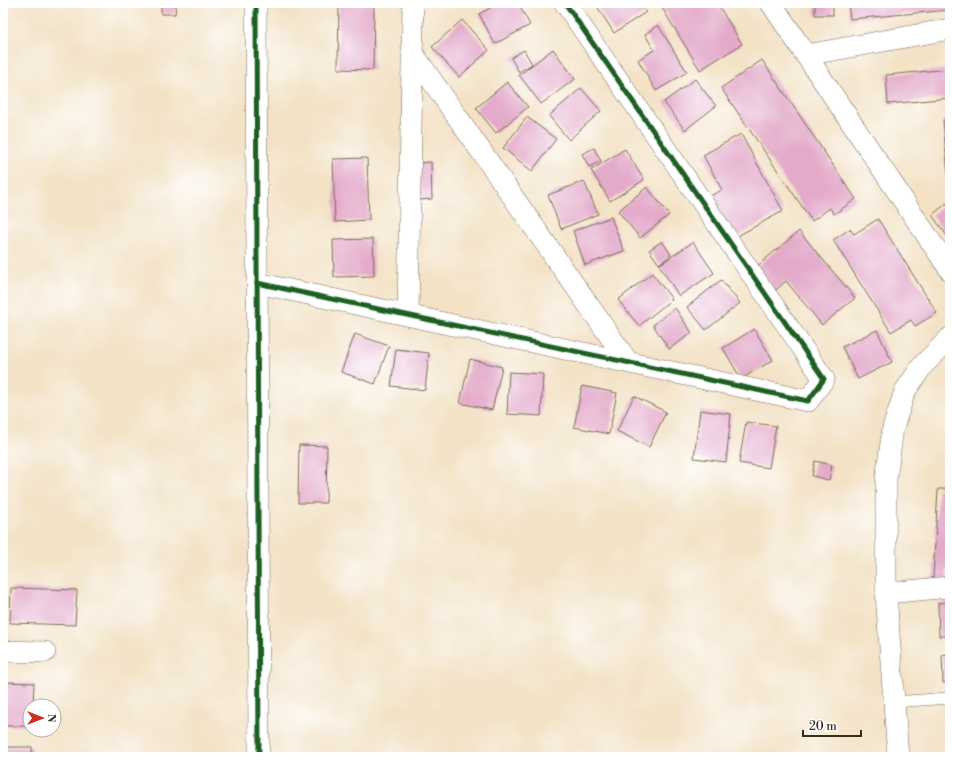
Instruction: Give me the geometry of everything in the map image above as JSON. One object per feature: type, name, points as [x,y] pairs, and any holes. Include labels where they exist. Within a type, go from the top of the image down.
[{"type":"street","points":[[256,3],[259,757]]},
{"type":"street","points":[[408,315],[413,3]]},
{"type":"street","points":[[257,283],[808,401],[824,379],[565,3]]},
{"type":"street","points":[[771,3],[950,270]]},
{"type":"street","points":[[806,55],[950,29]]},
{"type":"street","points":[[412,52],[628,362]]},
{"type":"street","points":[[898,757],[886,593],[886,479],[893,428],[905,391],[923,365],[950,338]]},
{"type":"street","points":[[886,593],[950,587]]},
{"type":"street","points":[[3,651],[45,652]]},
{"type":"lane","points":[[894,702],[950,698]]},
{"type":"building","points":[[339,3],[370,3],[370,6],[374,7],[373,70],[338,69]]},
{"type":"building","points":[[499,3],[518,3],[530,25],[495,44],[479,14]]},
{"type":"building","points":[[595,3],[640,3],[646,12],[614,33]]},
{"type":"building","points":[[659,3],[717,3],[742,44],[700,70]]},
{"type":"building","points":[[815,3],[833,3],[833,15],[815,15]]},
{"type":"building","points":[[848,3],[950,3],[950,10],[850,19]]},
{"type":"building","points":[[161,5],[176,5],[175,14],[161,14]]},
{"type":"building","points":[[462,20],[489,50],[459,77],[432,47]]},
{"type":"building","points":[[658,25],[687,72],[656,91],[638,60],[654,50],[645,34]]},
{"type":"building","points":[[553,49],[575,79],[541,104],[519,75]]},
{"type":"building","points":[[524,50],[532,64],[519,72],[511,58]]},
{"type":"building","points":[[762,60],[856,199],[834,214],[830,208],[812,221],[721,88]]},
{"type":"building","points":[[950,69],[950,98],[888,104],[886,75]]},
{"type":"building","points":[[695,79],[716,106],[685,130],[664,102]]},
{"type":"building","points":[[507,82],[528,107],[496,133],[476,108]]},
{"type":"building","points":[[581,88],[601,111],[569,140],[549,116]]},
{"type":"building","points":[[527,117],[556,139],[532,171],[503,148]]},
{"type":"building","points":[[950,119],[950,175],[948,175],[943,120]]},
{"type":"building","points":[[741,134],[783,211],[734,238],[710,196],[722,190],[703,155]]},
{"type":"building","points":[[594,148],[601,161],[589,167],[582,154]]},
{"type":"building","points":[[625,149],[644,180],[610,201],[591,170]]},
{"type":"building","points":[[367,158],[369,220],[335,222],[333,159]]},
{"type":"building","points":[[431,162],[432,199],[419,200],[418,163]]},
{"type":"building","points":[[584,181],[598,214],[561,229],[548,195]]},
{"type":"building","points":[[647,187],[669,215],[640,238],[618,211]]},
{"type":"building","points":[[947,203],[950,207],[950,240],[932,215]]},
{"type":"building","points":[[611,217],[624,251],[585,265],[573,231]]},
{"type":"building","points":[[878,219],[937,313],[915,326],[911,320],[891,332],[833,240],[850,229],[854,234]]},
{"type":"building","points":[[799,231],[855,298],[822,325],[786,281],[776,290],[756,267]]},
{"type":"building","points":[[373,239],[374,276],[334,277],[333,240]]},
{"type":"building","points":[[662,241],[671,255],[659,264],[649,250]]},
{"type":"building","points":[[693,242],[714,273],[679,296],[659,265]]},
{"type":"building","points":[[652,273],[672,299],[639,326],[618,300]]},
{"type":"building","points":[[721,280],[740,303],[706,330],[687,307]]},
{"type":"building","points":[[675,308],[692,333],[669,349],[653,325]]},
{"type":"building","points":[[754,329],[773,360],[741,379],[723,348]]},
{"type":"building","points":[[877,330],[892,362],[858,379],[842,347]]},
{"type":"building","points":[[355,334],[389,346],[375,384],[341,372]]},
{"type":"building","points":[[396,349],[429,353],[425,390],[391,386]]},
{"type":"building","points":[[470,359],[502,367],[492,410],[460,403]]},
{"type":"building","points":[[509,372],[543,374],[541,416],[507,414]]},
{"type":"building","points":[[582,386],[617,393],[609,434],[574,427]]},
{"type":"building","points":[[634,396],[666,412],[649,447],[617,431]]},
{"type":"building","points":[[700,410],[731,414],[726,462],[694,458]]},
{"type":"building","points":[[746,422],[776,426],[769,468],[739,463]]},
{"type":"building","points":[[299,445],[327,446],[326,503],[298,503]]},
{"type":"building","points":[[815,461],[832,465],[829,480],[812,476]]},
{"type":"building","points":[[938,489],[950,489],[950,568],[947,568],[947,579],[933,578]]},
{"type":"building","points":[[11,588],[77,590],[75,625],[10,623]]},
{"type":"building","points":[[950,602],[950,636],[939,636],[938,603]]},
{"type":"building","points":[[950,654],[950,682],[943,683],[942,655]]},
{"type":"building","points":[[3,682],[34,683],[33,698],[22,698],[22,726],[3,726]]},
{"type":"building","points":[[3,747],[32,747],[32,757],[3,757]]},
{"type":"cycle path","points":[[256,3],[259,757]]},
{"type":"cycle path","points":[[257,283],[808,401],[824,379],[565,3]]}]
